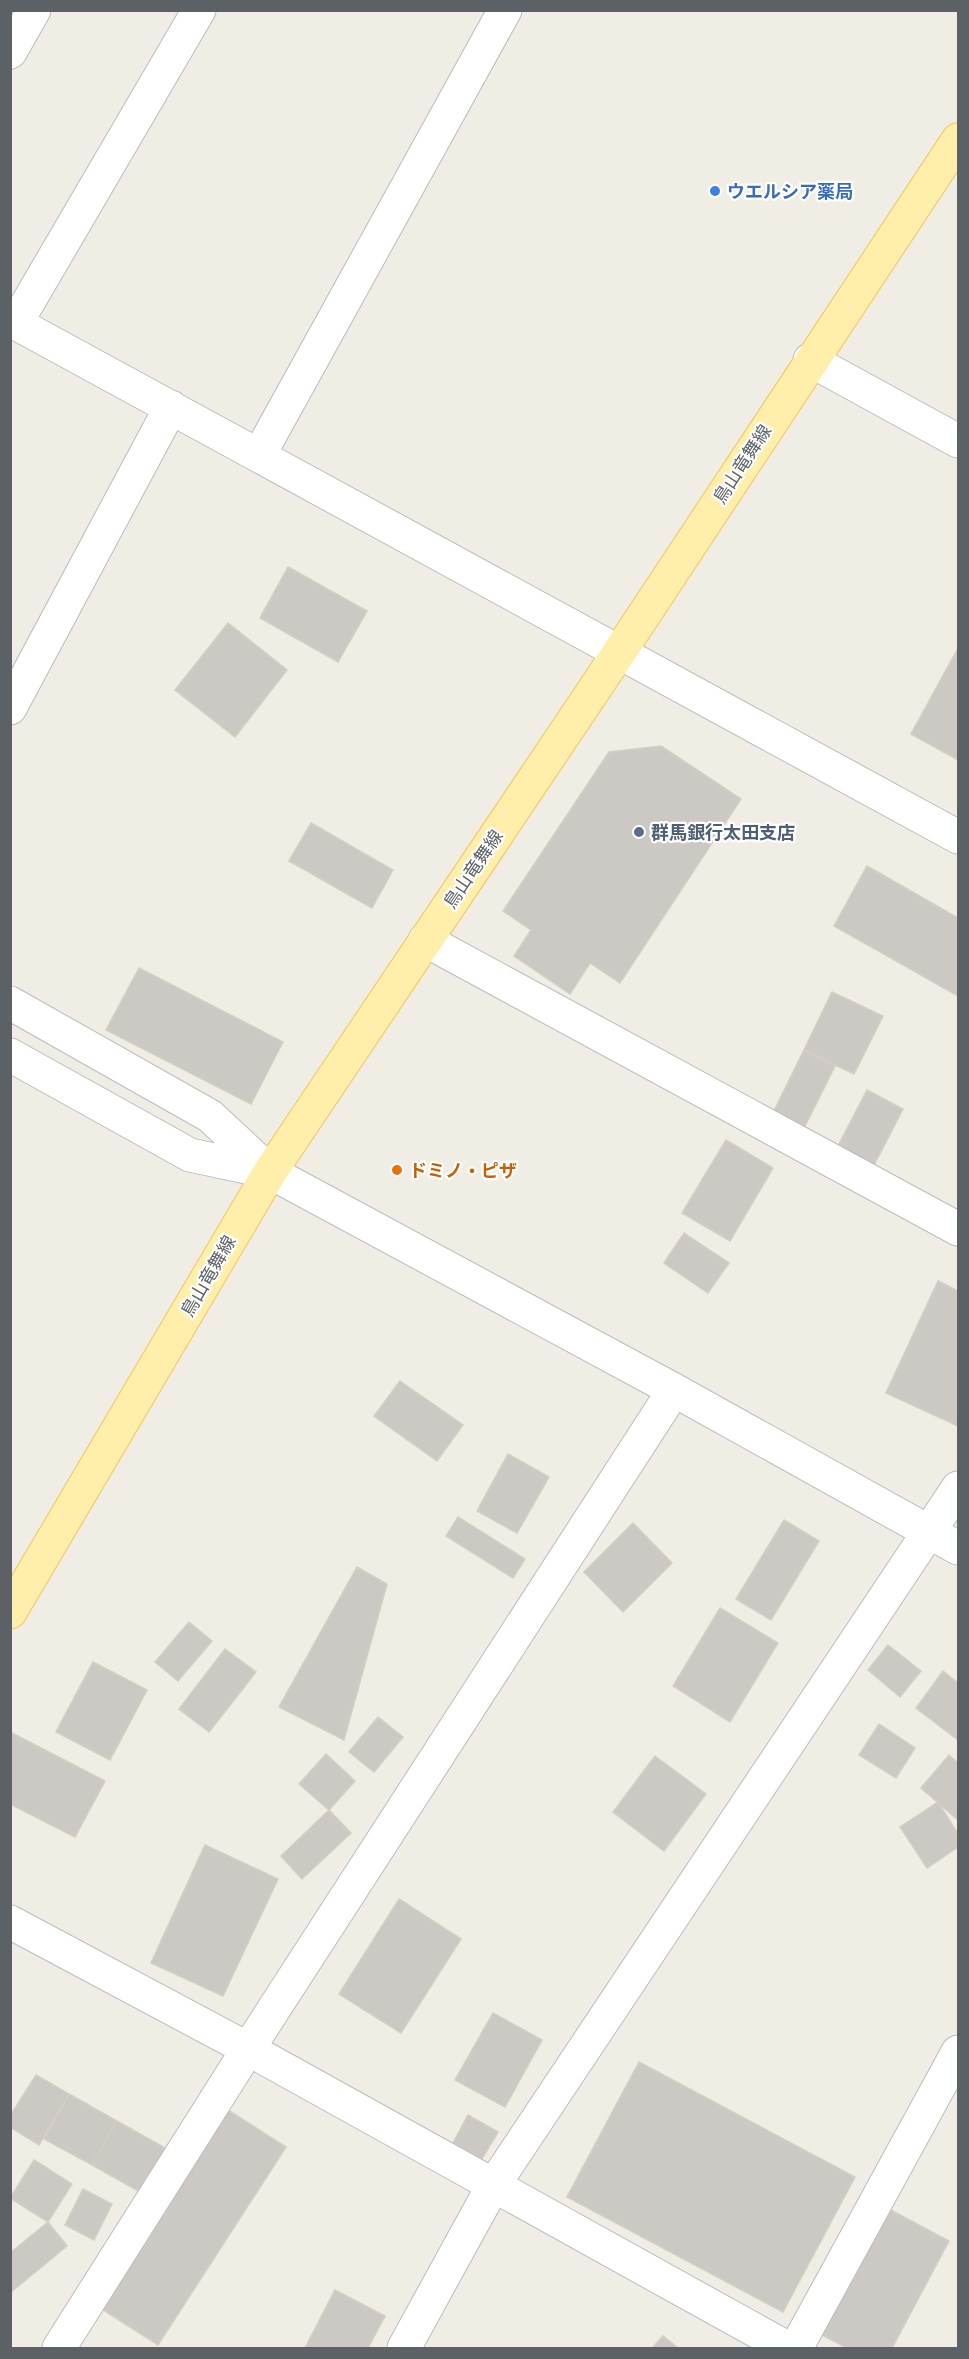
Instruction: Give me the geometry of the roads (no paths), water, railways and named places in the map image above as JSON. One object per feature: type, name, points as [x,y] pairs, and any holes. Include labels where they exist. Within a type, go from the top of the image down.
[{"type":"main road","name":"鳥山竜舞線","points":[[10,1612],[270,1172],[620,651],[810,360],[958,140]]},
{"type":"street","points":[[10,52],[34,10]]},
{"type":"street","points":[[199,10],[13,322],[958,837]]},
{"type":"street","points":[[259,455],[505,10]]},
{"type":"street","points":[[810,360],[958,441]]},
{"type":"street","points":[[10,708],[171,407]]},
{"type":"street","points":[[425,940],[958,1229]]},
{"type":"street","points":[[10,1003],[210,1116],[270,1172],[674,1390],[958,1548]]},
{"type":"street","points":[[10,1055],[190,1155],[270,1172]]},
{"type":"street","points":[[60,2349],[248,2049],[674,1390]]},
{"type":"street","points":[[404,2349],[493,2186],[958,1488]]},
{"type":"street","points":[[10,1922],[248,2049],[787,2349]]},
{"type":"street","points":[[796,2349],[958,2052]]},
{"type":"place","name":"ウエルシア薬局","points":[[715,191]]},
{"type":"place","name":"群馬銀行太田支店","points":[[639,832]]},
{"type":"place","name":"ドミノ・ピザ","points":[[397,1170]]}]
